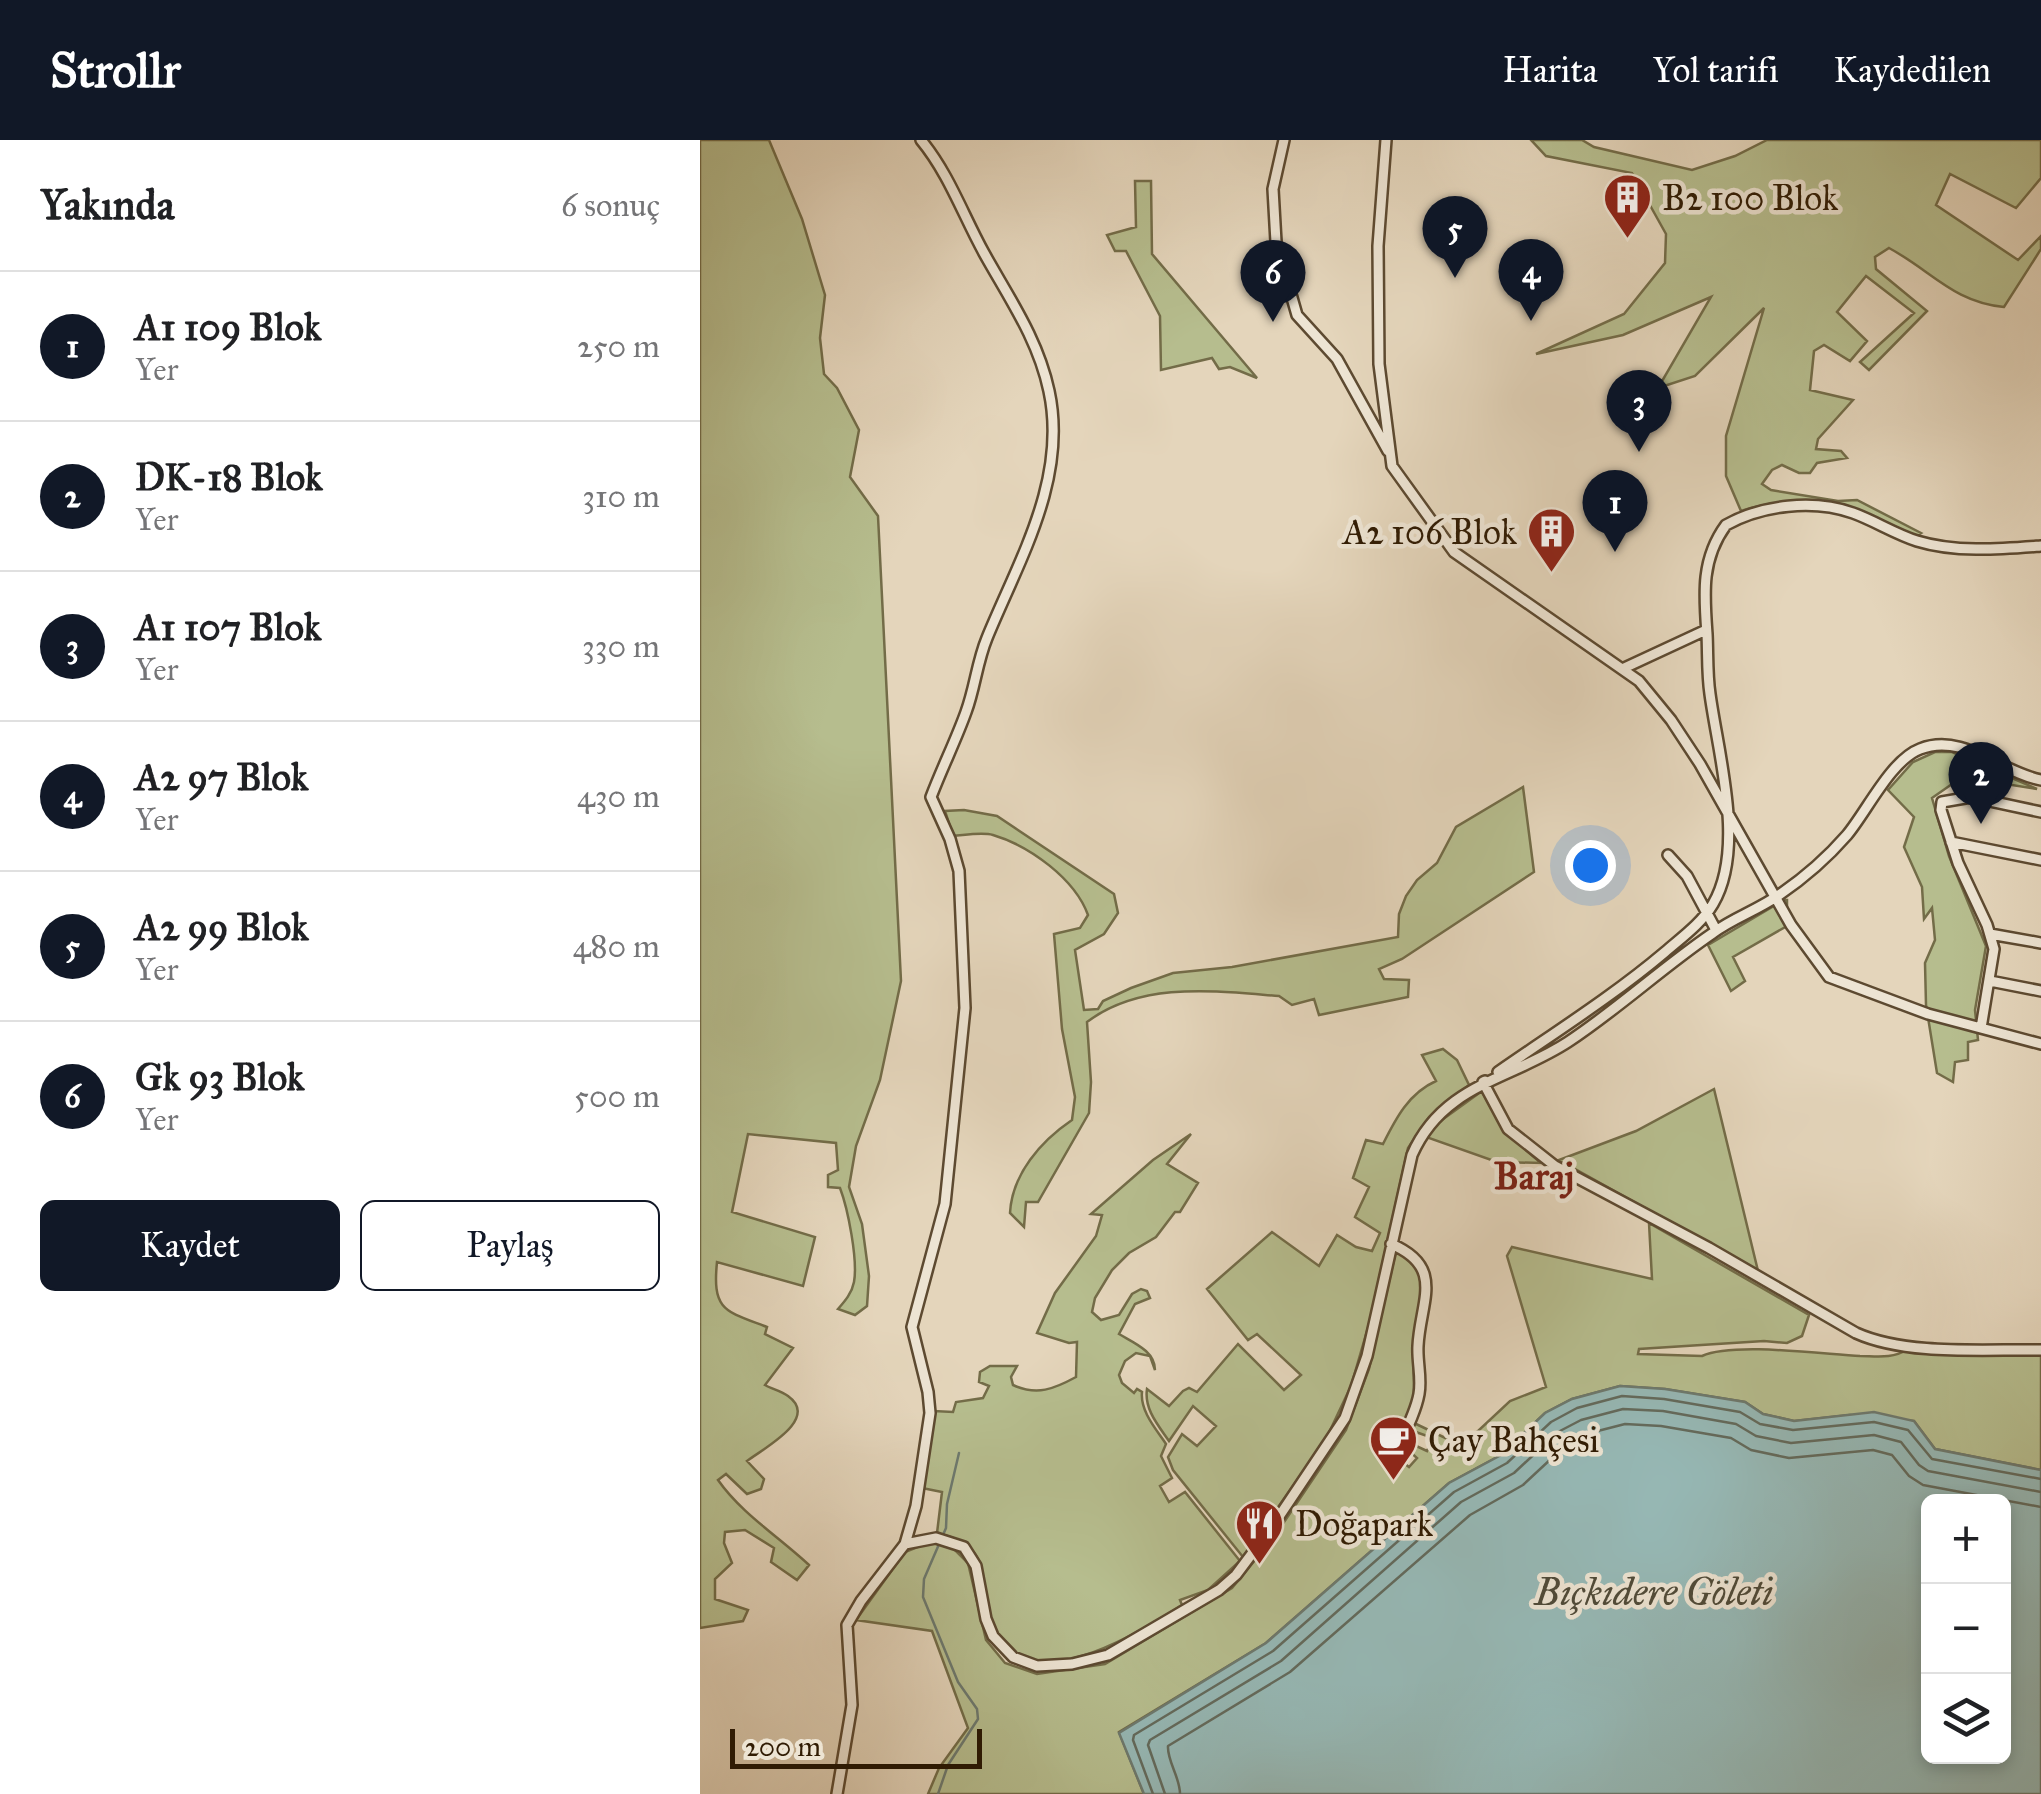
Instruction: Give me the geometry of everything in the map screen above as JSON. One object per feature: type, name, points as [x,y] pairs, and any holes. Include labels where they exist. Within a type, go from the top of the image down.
[{"type":"street","points":[[837,1794],[852,1705],[847,1625],[905,1544],[916,1506],[930,1413],[912,1327],[945,1204],[965,1008],[958,871],[931,796],[968,709],[985,642],[1040,513],[1047,488],[1052,433],[1049,390],[1036,347],[942,167],[921,140]]},
{"type":"street","points":[[1284,140],[1273,189],[1276,242],[1297,315],[1337,359],[1392,458]]},
{"type":"street","points":[[1386,140],[1378,246],[1380,364],[1392,466],[1454,552],[1639,682],[1671,720],[1791,925],[1828,978],[1928,1014],[2041,1044]]},
{"type":"street","points":[[905,1544],[936,1538],[955,1542],[969,1552],[993,1636],[1012,1658],[1037,1666],[1072,1664],[1108,1655],[1211,1596],[1245,1563],[1345,1418],[1367,1356],[1412,1154],[1422,1132],[1456,1100],[1626,983],[1706,914],[1715,900],[1725,866],[1726,813],[1709,691],[1704,580],[1717,536],[1726,524],[1761,510],[1835,508],[1938,546],[2041,546]]},
{"type":"street","points":[[1622,669],[1706,630]]},
{"type":"street","points":[[1483,1082],[1566,1044],[1716,930],[1776,897],[1837,846],[1894,771],[1915,751],[1934,745],[1957,746],[2007,770],[2041,780]]},
{"type":"street","points":[[1981,1028],[1994,949],[1951,842],[1940,810],[1942,802],[1971,797],[2041,812]]},
{"type":"street","points":[[1951,842],[2041,860]]},
{"type":"street","points":[[1668,854],[1688,876],[1716,930]]},
{"type":"street","points":[[1990,934],[2041,943]]},
{"type":"street","points":[[1990,981],[2041,991]]},
{"type":"street","points":[[1483,1082],[1508,1129],[1555,1166],[1856,1333],[1909,1346],[2041,1350]]},
{"type":"street","points":[[1392,1244],[1415,1258],[1426,1279],[1427,1294],[1418,1348],[1419,1395],[1392,1460]]},
{"type":"green space","points":[[700,140],[769,140],[802,219],[825,295],[820,338],[824,374],[837,388],[859,430],[850,477],[878,516],[901,981],[880,1080],[856,1146],[849,1187],[862,1224],[869,1276],[867,1306],[855,1315],[838,1309],[852,1290],[855,1261],[840,1188],[828,1187],[828,1175],[838,1170],[836,1143],[748,1134],[732,1212],[815,1237],[803,1286],[717,1262],[717,1291],[724,1307],[767,1327],[765,1334],[793,1348],[765,1385],[788,1396],[796,1405],[797,1414],[786,1432],[747,1461],[764,1479],[761,1489],[747,1494],[726,1474],[718,1480],[749,1514],[809,1565],[797,1580],[771,1562],[774,1548],[745,1530],[725,1532],[724,1543],[732,1563],[715,1579],[715,1599],[748,1610],[743,1621],[700,1628]]},
{"type":"green space","points":[[1531,140],[1582,140],[1594,147],[1692,170],[1767,140],[2041,140],[2041,178],[2016,208],[1950,174],[1936,205],[2018,260],[2041,236],[2041,249],[2004,307],[1957,292],[1889,248],[1875,257],[1876,269],[1927,311],[1869,370],[1860,362],[1914,313],[1866,276],[1837,312],[1867,341],[1850,361],[1824,345],[1814,351],[1810,390],[1853,400],[1818,439],[1816,449],[1841,451],[1847,458],[1817,463],[1810,473],[1799,473],[1782,465],[1772,470],[1762,484],[1771,490],[1838,501],[1857,500],[1921,533],[1916,536],[1851,510],[1810,502],[1741,511],[1726,476],[1726,436],[1764,308],[1695,376],[1658,388],[1711,297],[1623,335],[1536,354],[1624,314],[1665,263],[1666,234],[1632,173],[1546,156]]},
{"type":"green space","points":[[1135,181],[1151,181],[1152,254],[1257,378],[1230,367],[1219,369],[1212,358],[1161,370],[1160,316],[1126,251],[1115,251],[1107,235],[1136,227]]},
{"type":"green space","points":[[1935,752],[1952,752],[2037,789],[1962,777],[1932,798],[1949,856],[1986,946],[1975,1010],[1978,1040],[1968,1042],[1968,1060],[1955,1062],[1953,1082],[1937,1073],[1926,1005],[1925,963],[1935,940],[1932,908],[1924,919],[1922,887],[1904,847],[1914,817],[1888,790],[1913,762]]},
{"type":"green space","points":[[1523,787],[1534,872],[1402,959],[1379,969],[1384,979],[1409,980],[1408,997],[1319,1015],[1314,999],[1292,1005],[1279,996],[1179,992],[1131,1000],[1087,1022],[1089,1113],[1038,1202],[1026,1202],[1024,1227],[1010,1213],[1016,1185],[1030,1160],[1072,1120],[1075,1097],[1062,1029],[1054,934],[1080,928],[1088,915],[1073,889],[1050,866],[1022,847],[993,835],[953,836],[945,811],[997,816],[1114,894],[1118,913],[1104,934],[1075,950],[1084,1010],[1098,1009],[1103,1001],[1173,973],[1232,967],[1398,937],[1399,914],[1406,896],[1437,863],[1456,827]]},
{"type":"green space","points":[[1784,900],[1787,926],[1733,957],[1745,981],[1731,991],[1708,945]]},
{"type":"green space","points":[[1443,1049],[1457,1060],[1469,1085],[1429,1117],[1408,1148],[1369,1324],[1351,1386],[1326,1439],[1243,1557],[1173,1470],[1168,1457],[1182,1434],[1197,1446],[1216,1426],[1193,1406],[1169,1441],[1150,1410],[1147,1389],[1169,1406],[1189,1388],[1197,1392],[1238,1344],[1284,1390],[1301,1375],[1257,1334],[1248,1340],[1207,1289],[1272,1232],[1319,1266],[1337,1235],[1356,1247],[1372,1251],[1380,1233],[1355,1217],[1369,1187],[1353,1178],[1366,1140],[1383,1144],[1411,1099],[1436,1081],[1422,1055]]},
{"type":"green space","points":[[1714,1089],[1758,1271],[1559,1160],[1636,1131]]},
{"type":"green space","points":[[1482,1091],[1507,1131],[1541,1163],[1497,1162],[1426,1137],[1435,1125]]},
{"type":"green space","points":[[1191,1134],[1167,1164],[1198,1183],[1180,1212],[1175,1212],[1156,1237],[1129,1253],[1112,1270],[1095,1298],[1092,1312],[1101,1320],[1119,1315],[1132,1294],[1141,1289],[1147,1291],[1150,1298],[1135,1304],[1119,1334],[1150,1356],[1136,1353],[1125,1361],[1119,1375],[1134,1393],[1137,1389],[1142,1392],[1146,1413],[1166,1444],[1161,1456],[1172,1478],[1160,1486],[1169,1502],[1185,1492],[1240,1561],[1208,1590],[1180,1600],[1182,1605],[1112,1645],[1056,1662],[1030,1660],[1009,1650],[993,1628],[977,1558],[969,1548],[937,1533],[942,1492],[922,1488],[934,1411],[953,1412],[956,1402],[983,1398],[989,1386],[979,1382],[980,1372],[990,1366],[1017,1366],[1011,1377],[1013,1385],[1030,1390],[1053,1388],[1076,1377],[1077,1342],[1037,1333],[1055,1293],[1096,1236],[1102,1215],[1091,1214],[1153,1160]]},
{"type":"green space","points":[[1649,1223],[1809,1315],[1802,1336],[1787,1343],[1639,1349],[1638,1354],[1702,1356],[1756,1349],[1878,1356],[1906,1350],[2041,1355],[2041,1470],[1935,1449],[1914,1421],[1850,1415],[1794,1421],[1763,1414],[1745,1402],[1620,1386],[1572,1399],[1545,1413],[1501,1455],[1449,1483],[1266,1643],[1119,1732],[1144,1794],[928,1794],[939,1768],[968,1728],[932,1631],[856,1620],[905,1552],[930,1542],[952,1547],[968,1563],[986,1640],[1005,1663],[1037,1674],[1105,1664],[1232,1588],[1274,1537],[1346,1430],[1369,1369],[1396,1251],[1418,1269],[1423,1296],[1414,1354],[1413,1401],[1389,1459],[1389,1468],[1395,1469],[1405,1464],[1409,1467],[1417,1458],[1407,1449],[1412,1444],[1427,1451],[1433,1438],[1410,1430],[1414,1423],[1462,1446],[1510,1401],[1546,1387],[1507,1256],[1512,1247],[1652,1279]]},
{"type":"water","name":"Bıçkıdere Göleti","points":[[1620,1386],[1745,1402],[1763,1414],[1794,1421],[1874,1412],[1914,1421],[1935,1449],[2041,1470],[2041,1794],[1144,1794],[1119,1733],[1266,1643],[1449,1483],[1501,1455],[1545,1413],[1572,1399]]},
{"type":"waterway","points":[[938,1794],[948,1765],[978,1719],[977,1709],[958,1682],[923,1597],[924,1579],[946,1528],[947,1504],[959,1453]]},
{"type":"place","name":"B2 100 Blok","points":[[1627,240]]},
{"type":"place","name":"A2 99 Blok","points":[[1455,278]]},
{"type":"place","name":"A2 97 Blok","points":[[1531,321]]},
{"type":"place","name":"Gk 93 Blok","points":[[1273,322]]},
{"type":"place","name":"A1 107 Blok","points":[[1639,452]]},
{"type":"place","name":"A1 109 Blok","points":[[1615,552]]},
{"type":"place","name":"A2 106 Blok","points":[[1552,574]]},
{"type":"place","name":"DK-18 Blok","points":[[1981,824]]},
{"type":"place","name":"Çay Bahçesi","points":[[1393,1482]]},
{"type":"place","name":"Doğapark","points":[[1260,1566]]},
{"type":"district","name":"Baraj","points":[[1534,1176]]}]
